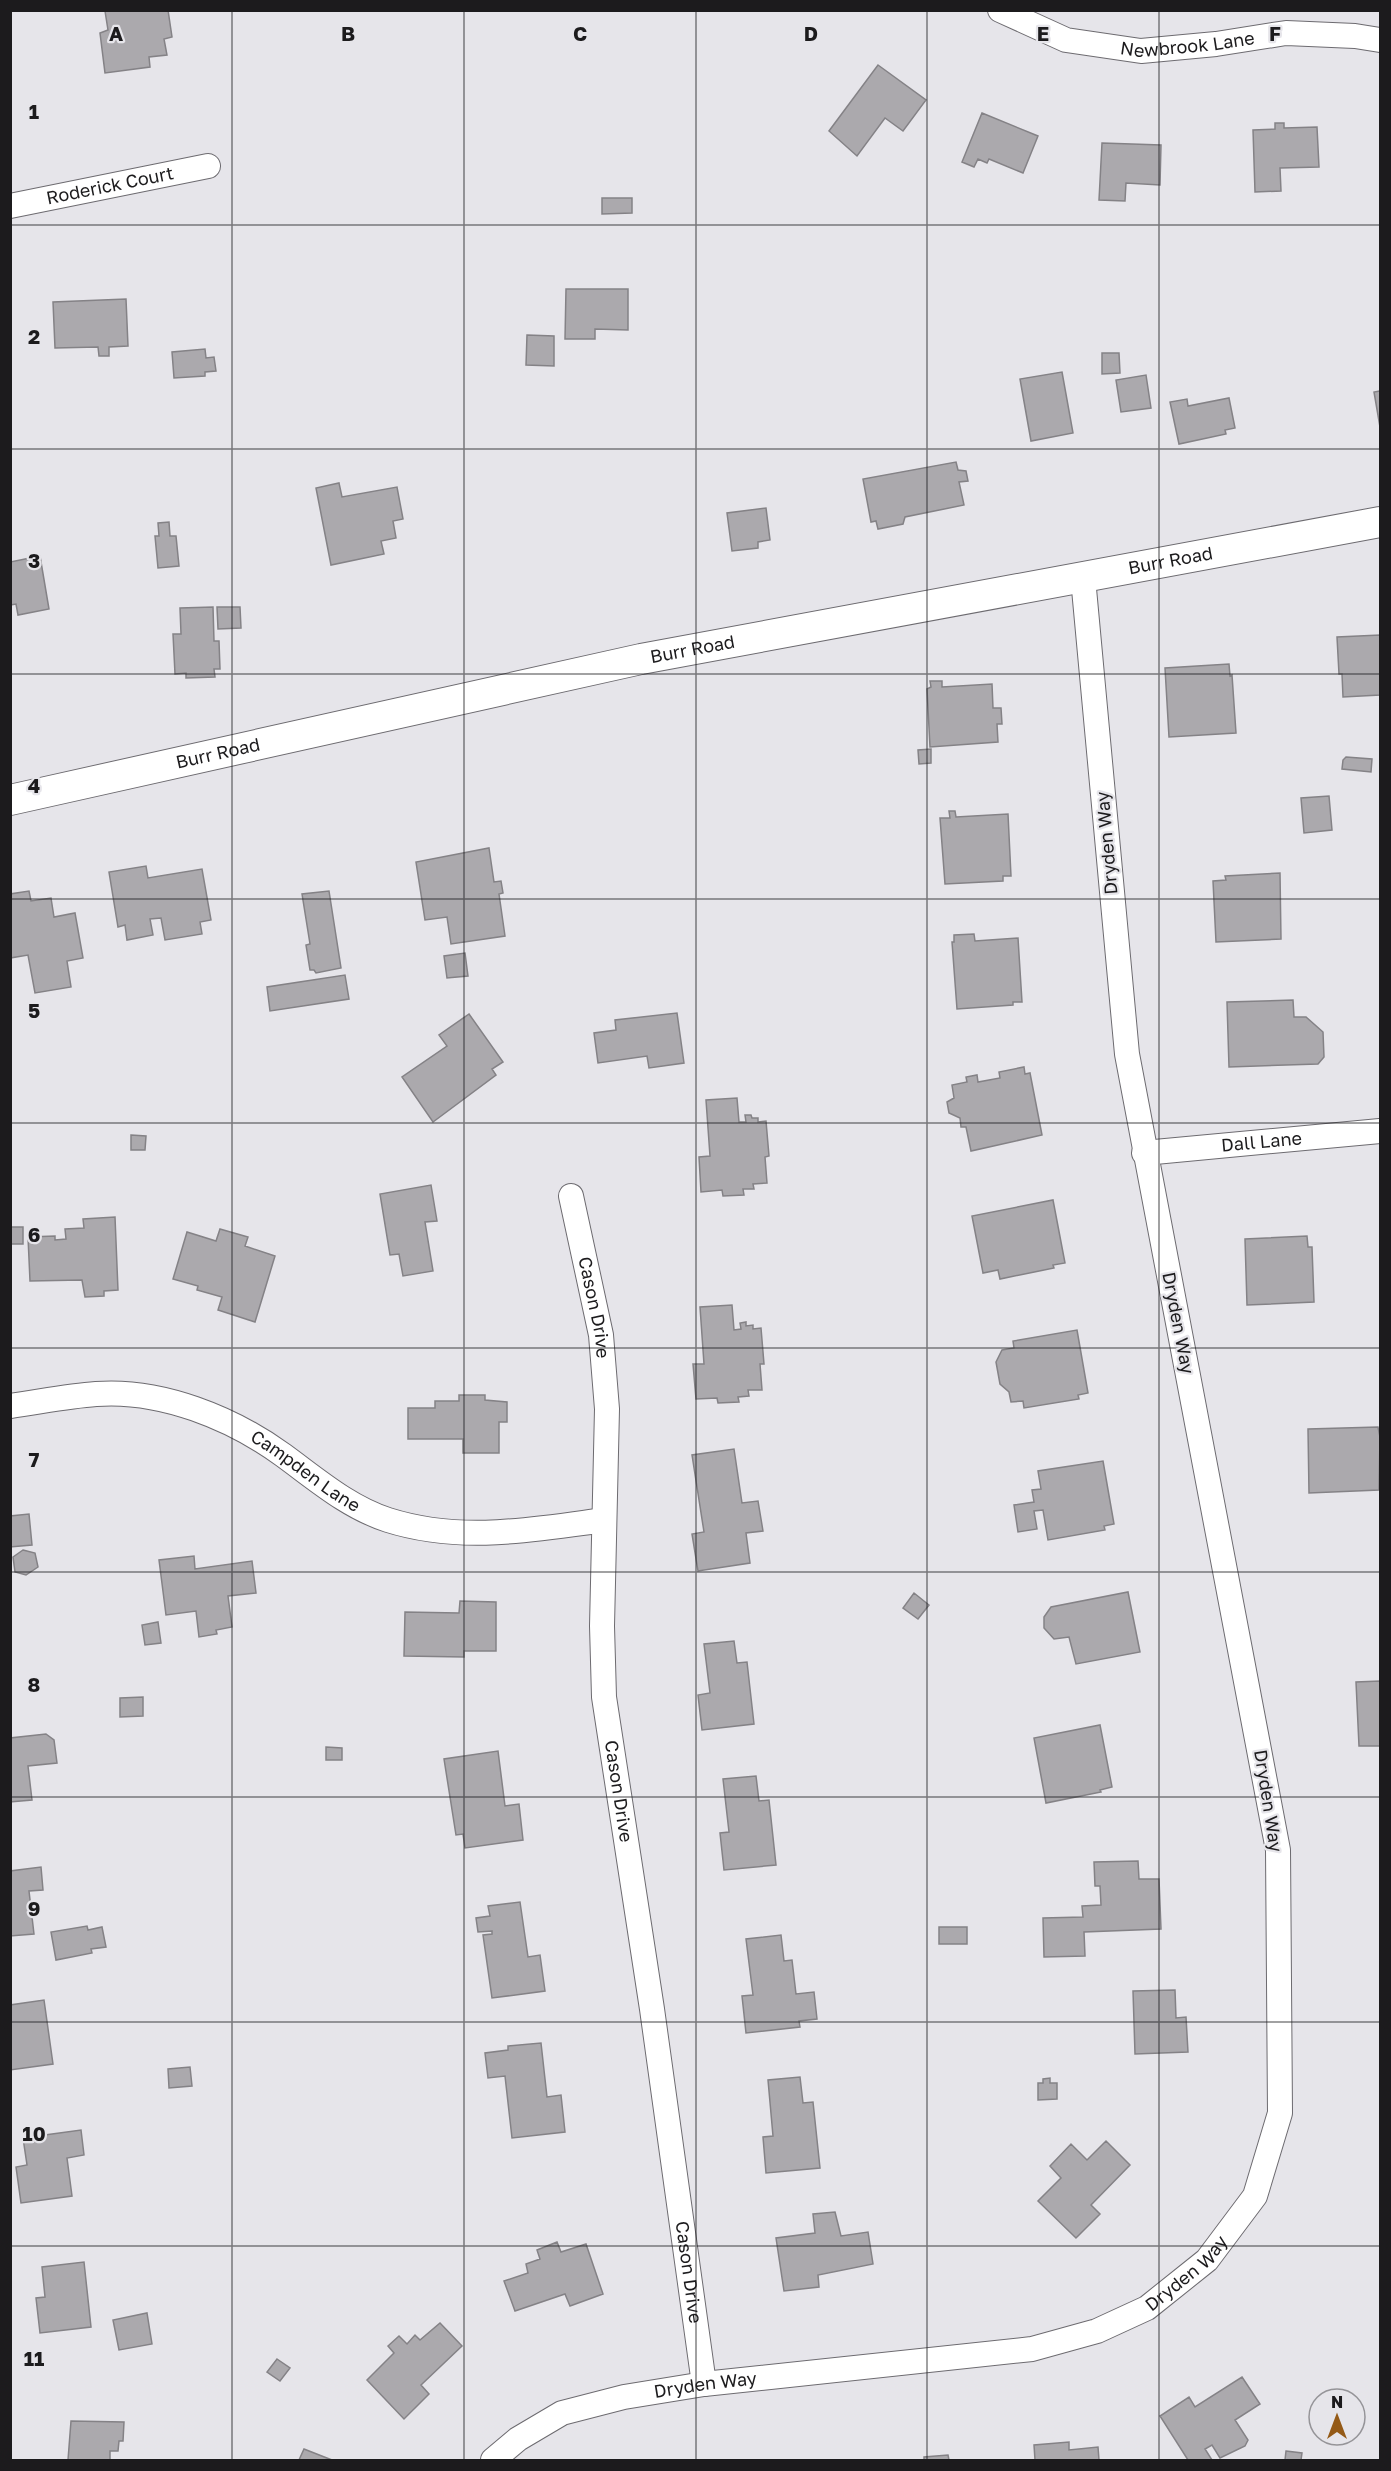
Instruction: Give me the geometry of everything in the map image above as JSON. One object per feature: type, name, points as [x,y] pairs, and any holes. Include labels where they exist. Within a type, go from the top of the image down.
[{"type":"street","name":"Newbrook Lane","points":[[1000,10],[1066,40],[1141,51],[1216,44],[1286,33],[1355,36],[1380,40]]},
{"type":"street","name":"Roderick Court","points":[[10,206],[208,165]]},
{"type":"street","name":"Burr Road","points":[[10,800],[641,659],[1380,522]]},
{"type":"street","name":"Dryden Way","points":[[493,2460],[518,2439],[562,2413],[624,2397],[704,2385],[1032,2349],[1097,2331],[1147,2308],[1207,2260],[1255,2196],[1280,2113],[1278,1850],[1127,1054],[1083,578]]},
{"type":"street","name":"Dall Lane","points":[[1144,1153],[1380,1131]]},
{"type":"street","name":"Cason Drive","points":[[571,1196],[601,1335],[607,1409],[602,1626],[604,1697],[650,1997],[704,2385]]},
{"type":"street","name":"Campden Lane","points":[[10,1406],[98,1393],[164,1399],[223,1421],[282,1454],[332,1492],[387,1520],[459,1534],[524,1531],[604,1520]]},
{"type":"building","points":[[168,10],[172,37],[164,39],[167,55],[149,57],[150,67],[105,73],[100,33],[108,30],[105,11]]},
{"type":"building","points":[[878,65],[926,100],[903,131],[885,118],[857,156],[829,131]]},
{"type":"building","points":[[982,113],[1038,136],[1023,173],[989,159],[987,163],[978,159],[974,167],[962,162]]},
{"type":"building","points":[[1275,123],[1284,123],[1284,128],[1317,127],[1319,167],[1280,168],[1281,191],[1255,192],[1253,130],[1275,129]]},
{"type":"building","points":[[1102,143],[1161,145],[1160,185],[1126,183],[1125,201],[1099,200]]},
{"type":"building","points":[[602,198],[632,198],[632,213],[602,214]]},
{"type":"building","points":[[566,289],[628,289],[628,330],[595,329],[595,339],[565,339]]},
{"type":"building","points":[[126,299],[128,346],[109,347],[109,356],[99,356],[98,347],[55,348],[53,302]]},
{"type":"building","points":[[527,335],[554,336],[554,366],[526,365]]},
{"type":"building","points":[[205,349],[206,358],[214,357],[216,371],[205,372],[205,376],[174,378],[172,352]]},
{"type":"building","points":[[1102,353],[1119,353],[1120,373],[1102,374]]},
{"type":"building","points":[[1062,372],[1073,433],[1031,441],[1020,379]]},
{"type":"building","points":[[1146,375],[1151,408],[1121,412],[1116,380]]},
{"type":"building","points":[[1380,391],[1380,427],[1374,392]]},
{"type":"building","points":[[1229,398],[1235,428],[1225,430],[1226,434],[1179,444],[1170,402],[1187,399],[1188,406]]},
{"type":"building","points":[[956,462],[958,470],[966,471],[968,481],[959,482],[964,505],[905,517],[903,524],[878,529],[876,521],[871,522],[863,479]]},
{"type":"building","points":[[339,483],[342,497],[397,487],[403,519],[393,521],[396,538],[381,541],[384,554],[331,565],[316,488]]},
{"type":"building","points":[[766,508],[770,540],[758,542],[758,548],[732,551],[727,513]]},
{"type":"building","points":[[169,522],[170,536],[176,536],[179,566],[158,568],[155,536],[159,536],[158,523]]},
{"type":"building","points":[[40,556],[49,609],[18,615],[16,604],[10,605],[10,562]]},
{"type":"building","points":[[213,607],[214,641],[219,641],[220,669],[214,669],[215,677],[186,678],[186,673],[175,674],[173,634],[181,634],[180,608]]},
{"type":"building","points":[[217,607],[240,607],[241,628],[218,629]]},
{"type":"building","points":[[1380,635],[1380,695],[1343,697],[1337,637]]},
{"type":"building","points":[[1229,664],[1230,676],[1232,675],[1236,733],[1169,737],[1165,668]]},
{"type":"building","points":[[930,681],[942,681],[942,687],[992,684],[993,708],[1001,708],[1002,724],[997,724],[998,742],[930,747],[927,689],[931,687]]},
{"type":"building","points":[[931,749],[931,763],[919,764],[918,750]]},
{"type":"building","points":[[1346,757],[1372,759],[1371,772],[1342,769],[1343,760]]},
{"type":"building","points":[[1329,796],[1332,830],[1304,833],[1301,798]]},
{"type":"building","points":[[949,811],[955,811],[956,817],[1008,814],[1011,876],[1003,876],[1003,881],[945,884],[940,818],[950,818]]},
{"type":"building","points":[[489,848],[494,882],[501,881],[503,893],[499,894],[505,936],[451,944],[447,917],[425,920],[416,862]]},
{"type":"building","points":[[146,866],[148,878],[202,869],[211,920],[200,922],[202,934],[165,940],[161,918],[150,919],[153,935],[127,940],[125,925],[118,927],[109,872]]},
{"type":"building","points":[[1280,873],[1281,939],[1216,942],[1213,881],[1226,880],[1225,876]]},
{"type":"building","points":[[29,891],[31,901],[51,898],[54,917],[75,913],[83,958],[67,961],[71,987],[35,993],[28,955],[10,958],[10,894]]},
{"type":"building","points":[[329,891],[341,968],[316,973],[310,970],[306,945],[310,944],[302,894]]},
{"type":"building","points":[[974,934],[975,941],[1018,938],[1022,1002],[1013,1002],[1013,1005],[957,1009],[952,942],[954,942],[954,935]]},
{"type":"building","points":[[465,953],[468,976],[447,978],[444,956]]},
{"type":"building","points":[[345,975],[349,999],[270,1011],[267,987]]},
{"type":"building","points":[[1293,1000],[1294,1017],[1306,1017],[1323,1032],[1324,1057],[1318,1064],[1229,1067],[1227,1002]]},
{"type":"building","points":[[677,1013],[684,1063],[649,1068],[647,1056],[598,1063],[594,1033],[616,1030],[615,1020]]},
{"type":"building","points":[[469,1014],[503,1062],[492,1069],[496,1075],[433,1122],[402,1077],[447,1046],[439,1035]]},
{"type":"building","points":[[1024,1067],[1025,1074],[1030,1073],[1042,1135],[971,1151],[966,1127],[961,1127],[960,1118],[949,1113],[947,1102],[954,1098],[952,1085],[967,1082],[966,1077],[977,1075],[978,1082],[1000,1078],[999,1072]]},
{"type":"building","points":[[737,1098],[739,1122],[746,1122],[745,1115],[758,1118],[758,1122],[766,1121],[769,1156],[765,1157],[767,1183],[753,1184],[754,1189],[743,1189],[744,1195],[723,1196],[722,1190],[701,1192],[699,1157],[710,1156],[706,1100]]},
{"type":"building","points":[[131,1135],[146,1136],[145,1150],[131,1150]]},
{"type":"building","points":[[431,1185],[437,1221],[425,1222],[433,1271],[403,1276],[399,1254],[390,1255],[380,1194]]},
{"type":"building","points":[[1053,1200],[1065,1263],[1053,1265],[1054,1268],[1000,1279],[998,1270],[983,1273],[972,1216]]},
{"type":"building","points":[[115,1217],[118,1290],[104,1291],[104,1296],[85,1297],[82,1280],[30,1281],[28,1237],[55,1236],[55,1240],[66,1239],[65,1229],[84,1228],[83,1219]]},
{"type":"building","points":[[10,1227],[23,1227],[23,1244],[10,1244]]},
{"type":"building","points":[[220,1229],[248,1237],[245,1246],[275,1256],[255,1322],[218,1310],[222,1297],[197,1290],[198,1286],[173,1279],[187,1232],[216,1241]]},
{"type":"building","points":[[1307,1236],[1308,1247],[1312,1247],[1314,1302],[1247,1305],[1245,1239]]},
{"type":"building","points":[[732,1305],[734,1330],[741,1329],[740,1323],[746,1322],[746,1326],[753,1325],[753,1329],[761,1328],[764,1364],[760,1364],[762,1390],[748,1390],[749,1396],[738,1397],[739,1402],[718,1403],[717,1398],[696,1399],[693,1364],[704,1364],[700,1307]]},
{"type":"building","points":[[1077,1330],[1088,1393],[1078,1395],[1079,1399],[1024,1408],[1023,1401],[1011,1402],[1009,1392],[1000,1384],[996,1362],[1002,1350],[1014,1348],[1013,1341]]},
{"type":"building","points":[[459,1395],[485,1395],[485,1400],[507,1402],[507,1422],[499,1422],[499,1453],[463,1453],[463,1439],[408,1439],[408,1408],[435,1408],[435,1401],[459,1401]]},
{"type":"building","points":[[1378,1427],[1380,1437],[1379,1490],[1309,1493],[1308,1429]]},
{"type":"building","points":[[734,1449],[742,1503],[758,1501],[763,1531],[746,1533],[750,1563],[698,1571],[692,1534],[704,1532],[692,1455]]},
{"type":"building","points":[[1103,1461],[1114,1524],[1104,1526],[1105,1530],[1048,1540],[1043,1510],[1034,1511],[1037,1529],[1018,1532],[1014,1505],[1034,1502],[1032,1490],[1041,1489],[1038,1471]]},
{"type":"building","points":[[29,1514],[32,1545],[10,1547],[10,1516]]},
{"type":"building","points":[[23,1550],[35,1553],[38,1567],[26,1575],[15,1572],[13,1557]]},
{"type":"building","points":[[194,1556],[195,1569],[252,1561],[256,1593],[228,1596],[232,1627],[216,1630],[217,1634],[199,1637],[196,1611],[166,1615],[159,1560]]},
{"type":"building","points":[[1128,1592],[1140,1652],[1076,1664],[1069,1637],[1054,1639],[1044,1628],[1044,1617],[1051,1607]]},
{"type":"building","points":[[914,1593],[929,1605],[918,1619],[903,1608]]},
{"type":"building","points":[[460,1601],[496,1602],[496,1651],[464,1651],[464,1657],[404,1656],[405,1612],[459,1613]]},
{"type":"building","points":[[158,1622],[161,1643],[145,1645],[142,1625]]},
{"type":"building","points":[[734,1641],[737,1663],[747,1662],[754,1724],[702,1730],[698,1695],[710,1693],[704,1644]]},
{"type":"building","points":[[1380,1681],[1380,1746],[1359,1746],[1356,1682]]},
{"type":"building","points":[[143,1697],[143,1716],[120,1717],[120,1698]]},
{"type":"building","points":[[1100,1725],[1112,1787],[1100,1790],[1101,1792],[1046,1803],[1034,1738]]},
{"type":"building","points":[[46,1734],[54,1740],[57,1763],[28,1766],[32,1800],[10,1802],[10,1738]]},
{"type":"building","points":[[326,1747],[342,1748],[342,1760],[326,1760]]},
{"type":"building","points":[[498,1751],[505,1806],[519,1804],[523,1840],[465,1848],[463,1834],[456,1835],[444,1759]]},
{"type":"building","points":[[756,1776],[759,1801],[769,1800],[776,1865],[724,1870],[720,1833],[729,1832],[723,1779]]},
{"type":"building","points":[[1138,1861],[1139,1879],[1159,1879],[1161,1929],[1084,1932],[1085,1956],[1044,1957],[1043,1918],[1083,1917],[1082,1906],[1101,1905],[1100,1886],[1095,1886],[1094,1862]]},
{"type":"building","points":[[41,1867],[43,1890],[29,1891],[34,1934],[10,1936],[10,1871]]},
{"type":"building","points":[[520,1902],[528,1957],[540,1955],[545,1991],[492,1998],[483,1935],[492,1934],[492,1931],[478,1932],[476,1918],[490,1916],[488,1906]]},
{"type":"building","points":[[87,1926],[88,1930],[102,1927],[106,1947],[91,1949],[92,1953],[56,1960],[51,1932]]},
{"type":"building","points":[[939,1927],[967,1927],[967,1944],[939,1944]]},
{"type":"building","points":[[781,1935],[784,1961],[792,1960],[796,1994],[814,1992],[817,2019],[799,2021],[800,2027],[746,2033],[742,1996],[753,1995],[746,1939]]},
{"type":"building","points":[[1175,1990],[1176,2018],[1186,2017],[1188,2052],[1135,2054],[1133,1991]]},
{"type":"building","points":[[44,2000],[53,2064],[10,2070],[10,2005]]},
{"type":"building","points":[[541,2043],[547,2097],[561,2095],[565,2132],[512,2138],[505,2076],[488,2078],[485,2053],[508,2050],[508,2046]]},
{"type":"building","points":[[190,2067],[192,2086],[169,2088],[168,2069]]},
{"type":"building","points":[[800,2077],[803,2103],[813,2102],[820,2168],[766,2173],[763,2137],[773,2136],[768,2080]]},
{"type":"building","points":[[1050,2078],[1050,2083],[1057,2083],[1057,2099],[1038,2100],[1038,2083],[1043,2083],[1043,2079]]},
{"type":"building","points":[[81,2130],[84,2155],[67,2158],[72,2196],[21,2203],[16,2167],[27,2165],[23,2138]]},
{"type":"building","points":[[1106,2141],[1130,2165],[1091,2205],[1100,2214],[1076,2238],[1038,2201],[1061,2178],[1050,2166],[1071,2144],[1087,2160]]},
{"type":"building","points":[[835,2212],[841,2236],[868,2232],[873,2264],[818,2275],[819,2287],[784,2291],[776,2238],[815,2233],[813,2214]]},
{"type":"building","points":[[557,2242],[561,2252],[586,2244],[603,2294],[570,2306],[565,2294],[515,2311],[504,2281],[528,2273],[526,2264],[540,2259],[537,2250]]},
{"type":"building","points":[[84,2262],[91,2327],[40,2333],[36,2298],[45,2297],[42,2267]]},
{"type":"building","points":[[147,2313],[152,2344],[119,2350],[113,2320]]},
{"type":"building","points":[[440,2323],[462,2346],[421,2385],[429,2394],[404,2419],[367,2380],[394,2353],[388,2346],[399,2336],[407,2344],[415,2335],[420,2340]]},
{"type":"building","points":[[277,2359],[290,2368],[280,2381],[267,2372]]},
{"type":"building","points":[[1242,2377],[1260,2404],[1235,2420],[1248,2440],[1245,2446],[1220,2458],[1212,2445],[1205,2449],[1212,2460],[1188,2460],[1160,2416],[1189,2397],[1195,2407]]},
{"type":"building","points":[[71,2421],[124,2422],[123,2441],[119,2441],[118,2451],[110,2451],[110,2460],[68,2460]]},
{"type":"building","points":[[1069,2442],[1069,2450],[1098,2447],[1099,2460],[1035,2460],[1034,2445]]},
{"type":"building","points":[[304,2449],[332,2460],[299,2460]]},
{"type":"building","points":[[1286,2451],[1302,2453],[1301,2460],[1285,2460]]},
{"type":"building","points":[[948,2455],[949,2460],[924,2460],[924,2457]]}]
